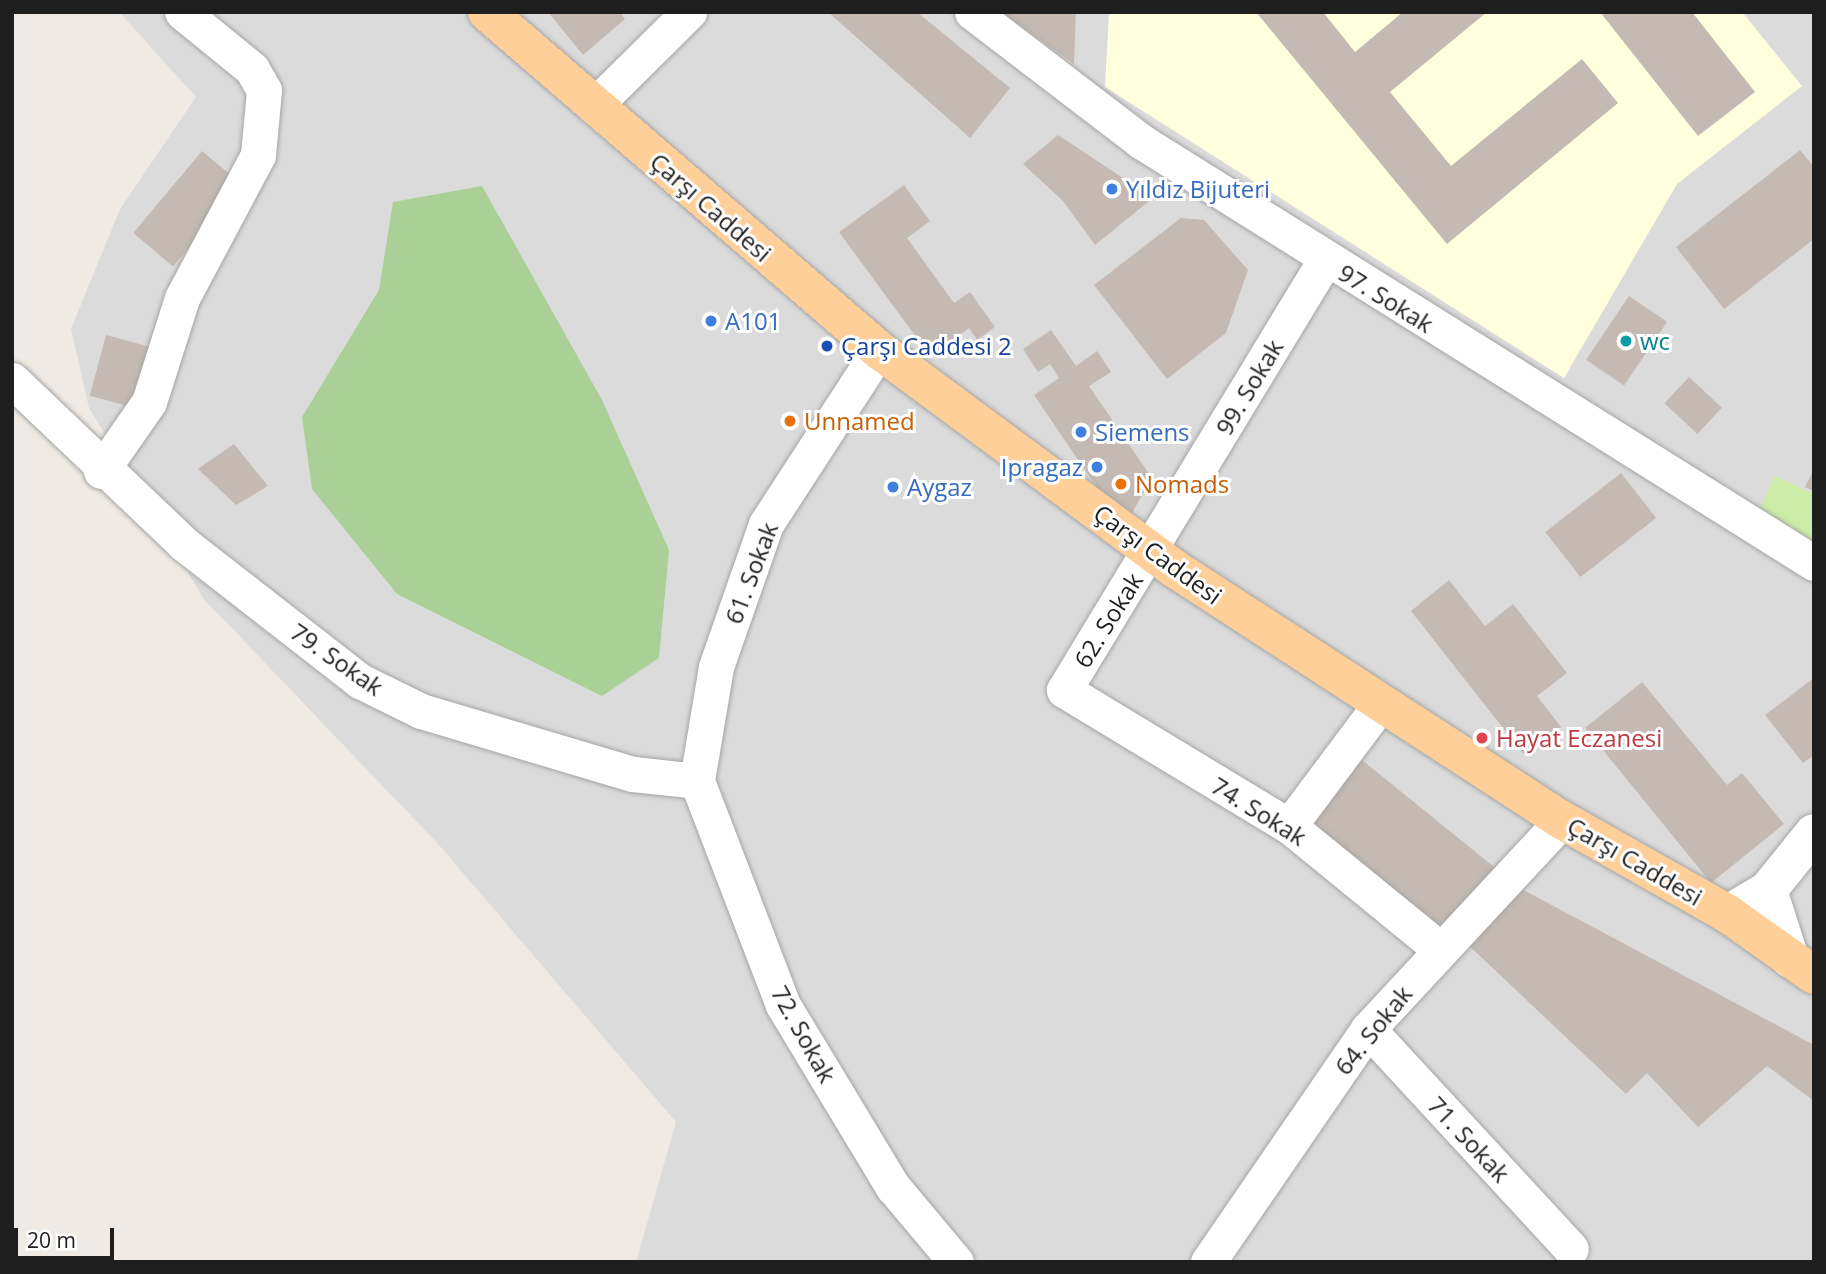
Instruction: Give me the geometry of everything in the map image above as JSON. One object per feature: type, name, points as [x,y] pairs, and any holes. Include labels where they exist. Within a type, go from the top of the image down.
[{"type":"main road","name":"Çarşı Caddesi","points":[[487,12],[879,350],[1152,551],[1562,820],[1728,914],[1802,967]]},
{"type":"street","points":[[101,471],[149,402],[182,298],[258,155],[264,90],[252,69],[182,12]]},
{"type":"street","points":[[594,106],[689,12]]},
{"type":"street","name":"97. Sokak","points":[[972,12],[1142,142],[1325,260],[1814,563]]},
{"type":"street","name":"99. Sokak","points":[[1152,551],[1325,260]]},
{"type":"street","name":"61. Sokak","points":[[697,781],[716,667],[766,524],[879,350]]},
{"type":"street","name":"79. Sokak","points":[[12,380],[101,471],[359,681],[434,715],[633,774],[697,781]]},
{"type":"street","name":"62. Sokak","points":[[1064,690],[1152,551]]},
{"type":"street","name":"74. Sokak","points":[[1064,690],[1289,826],[1441,950]]},
{"type":"street","points":[[1289,826],[1381,703]]},
{"type":"street","name":"72. Sokak","points":[[697,781],[783,1005],[893,1187],[956,1262]]},
{"type":"street","name":"64. Sokak","points":[[1208,1262],[1368,1029],[1562,820]]},
{"type":"street","points":[[1728,914],[1768,890],[1814,833]]},
{"type":"street","points":[[1768,890],[1802,967]]},
{"type":"street","name":"71. Sokak","points":[[1368,1029],[1571,1249]]},
{"type":"shaded area","points":[[119,12],[1814,12],[1814,1262],[636,1262],[676,1122],[439,845],[203,598],[89,408],[71,329],[120,209],[196,97]]},
{"type":"shaded area","points":[[1109,12],[1742,12],[1802,86],[1677,184],[1564,378],[1105,87]]},
{"type":"green space","points":[[482,186],[602,400],[669,550],[659,658],[602,696],[397,594],[312,489],[302,417],[379,290],[393,202]]},
{"type":"green space","points":[[1775,476],[1814,494],[1814,553],[1754,521]]},
{"type":"building","points":[[548,12],[620,12],[625,19],[583,55]]},
{"type":"building","points":[[828,12],[917,12],[1010,88],[970,138]]},
{"type":"building","points":[[1001,12],[1076,12],[1074,64]]},
{"type":"building","points":[[1256,12],[1323,12],[1355,52],[1403,12],[1487,12],[1390,92],[1451,166],[1582,59],[1618,103],[1447,244]]},
{"type":"building","points":[[1600,12],[1692,12],[1755,92],[1698,136]]},
{"type":"building","points":[[1058,135],[1153,198],[1095,245],[1063,201],[1023,164]]},
{"type":"building","points":[[1800,150],[1814,167],[1814,239],[1724,309],[1676,247]]},
{"type":"building","points":[[202,151],[242,184],[173,266],[133,233]]},
{"type":"building","points":[[904,185],[930,221],[907,238],[954,303],[970,292],[995,327],[977,340],[969,328],[930,356],[839,232]]},
{"type":"building","points":[[1181,218],[1204,220],[1248,270],[1226,333],[1167,379],[1094,285]]},
{"type":"building","name":"wc","points":[[1629,296],[1667,322],[1624,386],[1586,360]]},
{"type":"building","points":[[1051,330],[1076,366],[1097,351],[1111,372],[1089,386],[1152,478],[1132,513],[1102,495],[1034,395],[1059,378],[1050,364],[1038,372],[1023,349]]},
{"type":"building","points":[[106,335],[153,348],[137,409],[90,396]]},
{"type":"building","points":[[1689,377],[1722,408],[1697,434],[1664,403]]},
{"type":"building","points":[[234,444],[268,486],[236,505],[198,469]]},
{"type":"building","points":[[1814,469],[1814,491],[1805,487]]},
{"type":"building","points":[[1621,473],[1656,518],[1580,577],[1545,532]]},
{"type":"building","points":[[1449,580],[1485,626],[1513,604],[1567,673],[1537,696],[1561,727],[1525,756],[1411,611]]},
{"type":"building","points":[[1814,678],[1814,755],[1803,763],[1765,715]]},
{"type":"building","points":[[1642,682],[1727,785],[1742,773],[1784,824],[1711,883],[1585,728]]},
{"type":"building","points":[[1357,756],[1500,872],[1450,934],[1307,818]]},
{"type":"building","points":[[1516,886],[1814,1045],[1814,1101],[1767,1066],[1698,1127],[1647,1073],[1626,1094],[1463,940]]},
{"type":"place","name":"Yıldız Bijuteri","points":[[1112,189]]},
{"type":"place","name":"A101","points":[[711,321]]},
{"type":"place","name":"wc","points":[[1626,341]]},
{"type":"place","name":"Çarşı Caddesi 2","points":[[827,346]]},
{"type":"place","name":"Unnamed","points":[[790,421]]},
{"type":"place","name":"Siemens","points":[[1081,432]]},
{"type":"place","name":"Ipragaz","points":[[1097,467]]},
{"type":"place","name":"Nomads","points":[[1121,484]]},
{"type":"place","name":"Aygaz","points":[[893,487]]},
{"type":"place","name":"Hayat Eczanesi","points":[[1482,738]]}]
